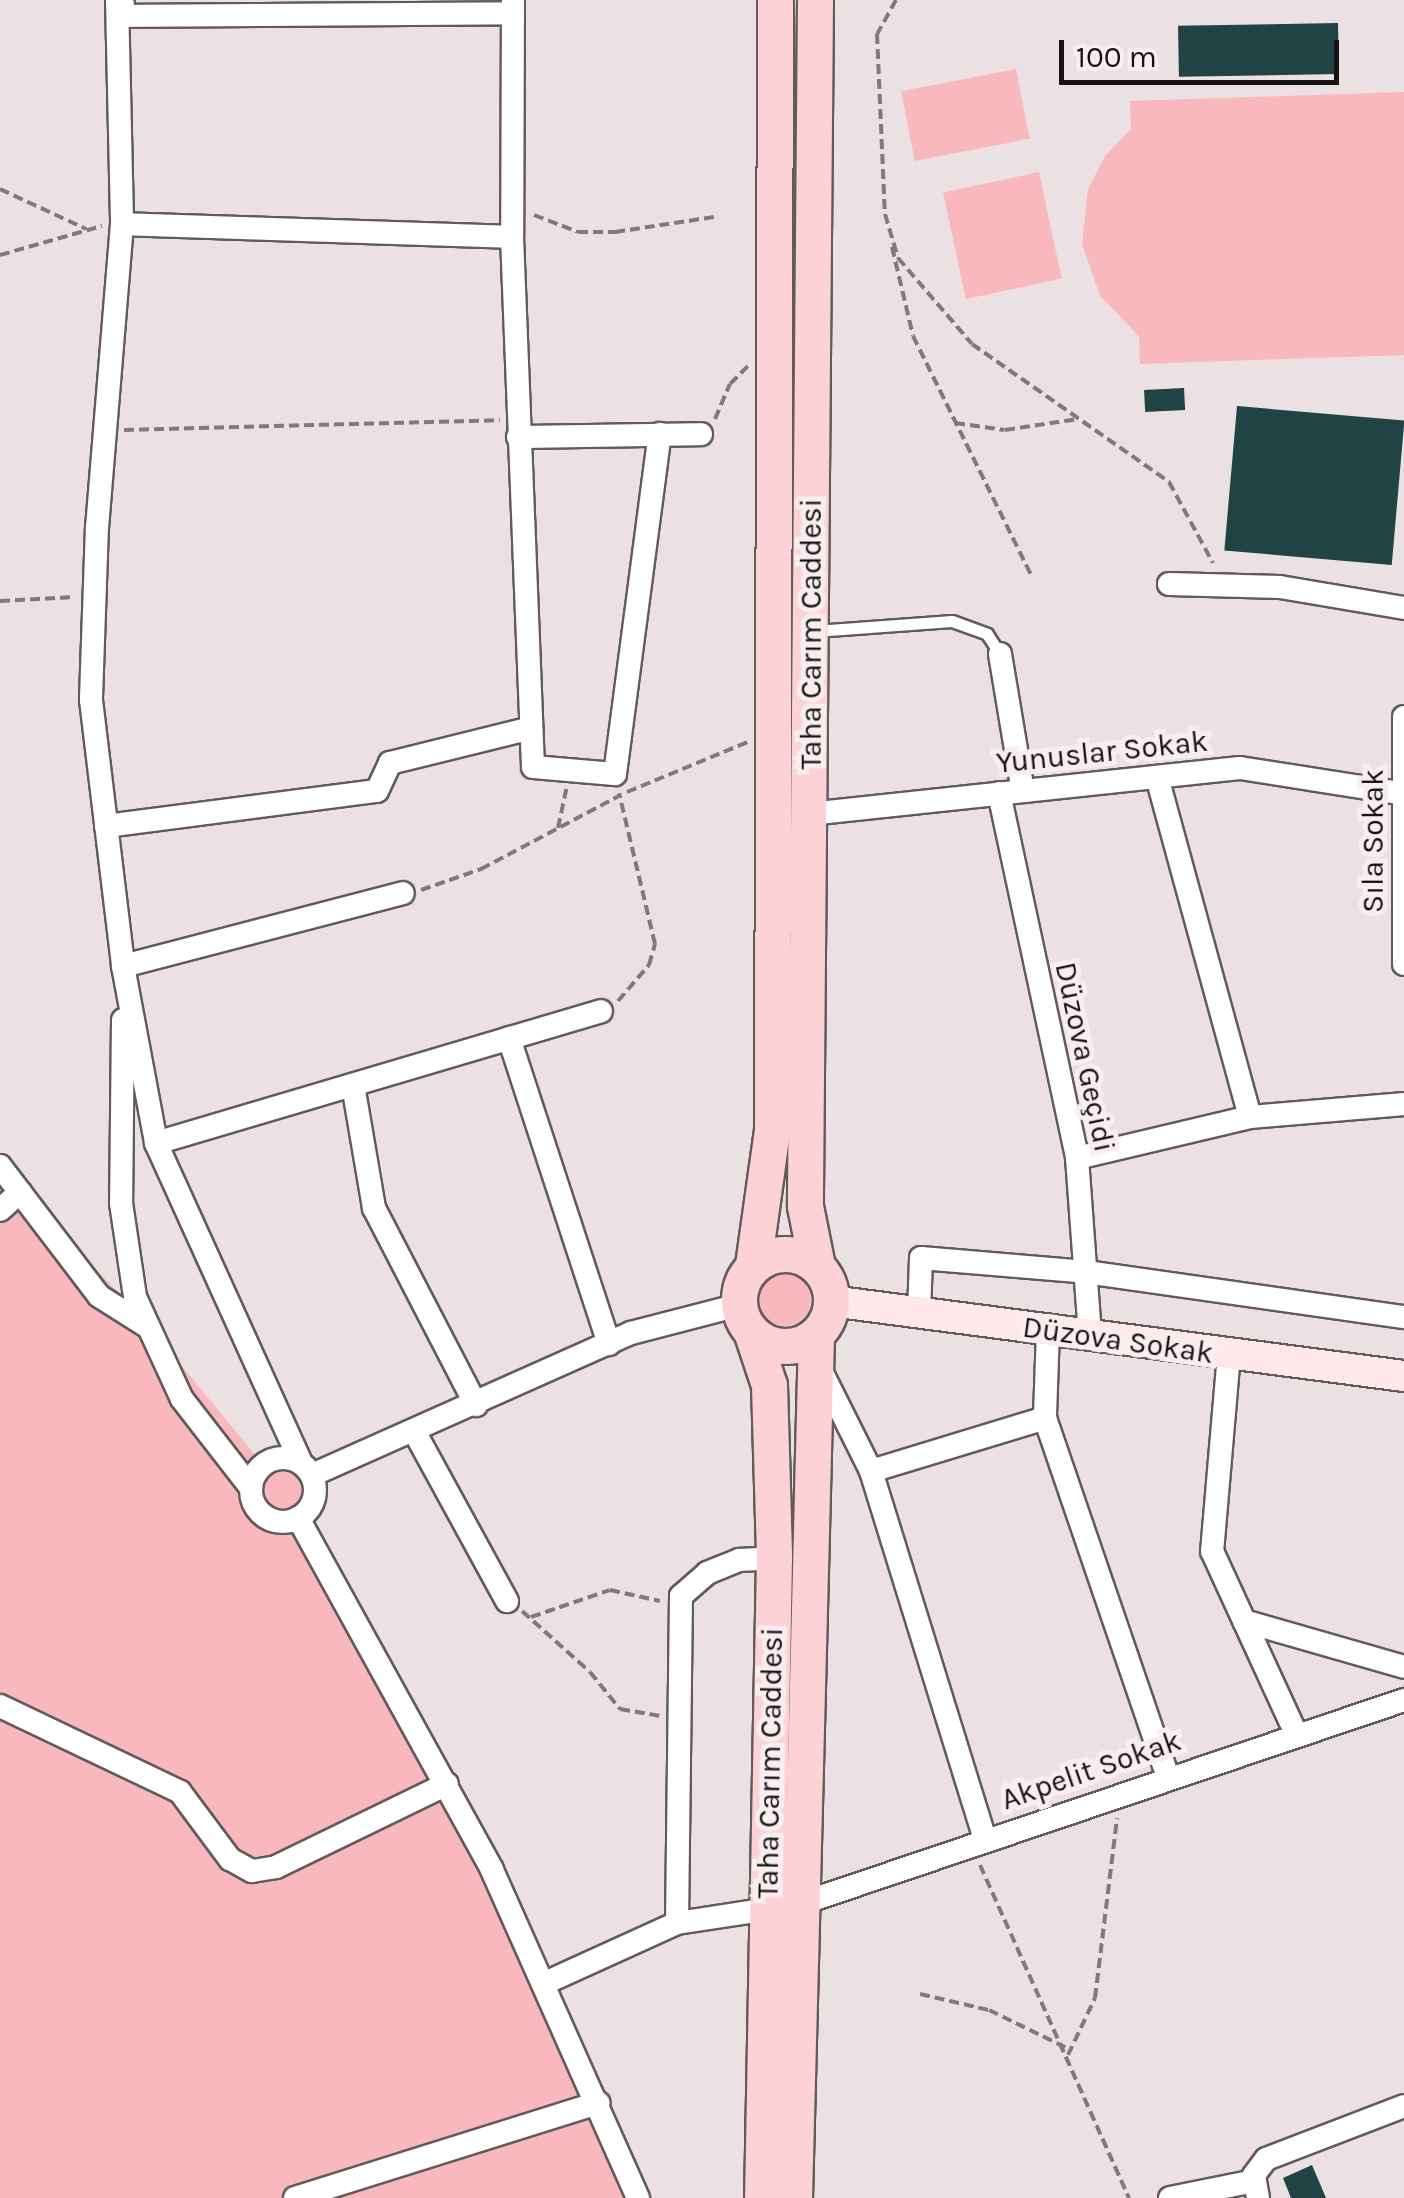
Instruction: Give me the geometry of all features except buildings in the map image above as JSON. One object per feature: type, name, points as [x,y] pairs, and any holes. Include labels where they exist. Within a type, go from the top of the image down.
[{"type":"main road","name":"Taha Carım Caddesi","points":[[753,1265],[772,1129],[778,357],[775,0]]},
{"type":"main road","name":"Taha Carım Caddesi","points":[[815,0],[805,1206],[817,1266]]},
{"type":"main road","points":[[786,1253],[817,1266],[832,1301],[815,1344],[783,1346],[745,1318],[740,1286],[753,1265],[786,1253]]},
{"type":"main road","name":"Taha Carım Caddesi","points":[[745,1318],[769,1385],[794,2198]]},
{"type":"main road","name":"Taha Carım Caddesi","points":[[762,2198],[784,1906],[815,1344]]},
{"type":"street","points":[[298,1518],[314,1500],[306,1469],[156,1143],[123,966],[91,700],[104,431],[122,224],[120,5],[513,6],[512,237],[527,729],[533,766],[615,774],[660,434]]},
{"type":"street","points":[[122,224],[512,237]]},
{"type":"street","points":[[518,428],[701,434]]},
{"type":"street","points":[[1169,584],[1280,586],[1404,608]]},
{"type":"street","points":[[1000,654],[1023,791]]},
{"type":"street","name":"Sıla Sokak","points":[[1404,717],[1400,792],[1404,964]]},
{"type":"street","points":[[106,826],[377,791],[390,763],[527,729]]},
{"type":"street","name":"Yunuslar Sokak","points":[[810,814],[1240,768],[1400,792]]},
{"type":"street","points":[[1156,777],[1250,1117]]},
{"type":"street","name":"Düzova Geçidi","points":[[999,794],[1077,1158],[1090,1336]]},
{"type":"street","points":[[123,966],[403,893]]},
{"type":"street","points":[[123,966],[121,1204],[135,1297],[182,1400],[251,1488],[266,1517],[298,1518]]},
{"type":"street","points":[[156,1143],[601,1011]]},
{"type":"street","points":[[509,1038],[609,1344]]},
{"type":"street","points":[[353,1084],[374,1208],[476,1404]]},
{"type":"street","points":[[1077,1158],[1250,1117],[1404,1104]]},
{"type":"street","points":[[0,1166],[99,1296],[150,1329]]},
{"type":"street","points":[[0,1210],[20,1192]]},
{"type":"street","points":[[919,1313],[921,1258],[1086,1272],[1404,1317]]},
{"type":"street","name":"Düzova Sokak","points":[[832,1301],[1404,1377]]},
{"type":"street","points":[[251,1488],[268,1461],[306,1469],[414,1431],[609,1344],[745,1318]]},
{"type":"street","points":[[1048,1330],[1045,1418],[1167,1775]]},
{"type":"street","points":[[815,1344],[871,1471],[978,1841]]},
{"type":"street","points":[[1229,1354],[1212,1551],[1296,1734]]},
{"type":"street","points":[[1404,1363],[1404,1377]]},
{"type":"street","points":[[871,1471],[1045,1418]]},
{"type":"street","points":[[414,1431],[507,1601]]},
{"type":"street","points":[[298,1518],[447,1784],[545,1983],[638,2198]]},
{"type":"street","points":[[677,1923],[682,1596],[707,1573],[740,1560],[774,1558]]},
{"type":"street","points":[[1244,1621],[1404,1667]]},
{"type":"street","name":"Akpelit Sokak","points":[[545,1983],[677,1923],[784,1906],[1167,1775],[1404,1700]]},
{"type":"street","points":[[0,1706],[180,1792],[230,1858],[252,1871],[276,1867],[447,1784]]},
{"type":"street","points":[[295,2198],[598,2103]]},
{"type":"street","points":[[1170,2198],[1256,2189],[1266,2159],[1404,2106]]},
{"type":"lane","points":[[811,632],[952,621],[988,634],[1000,654]]},
{"type":"path","points":[[896,0],[877,34],[892,244],[908,324],[1032,577]]},
{"type":"path","points":[[0,189],[86,229],[0,255]]},
{"type":"path","points":[[512,200],[543,221],[578,232],[714,217]]},
{"type":"path","points":[[892,244],[953,326],[1078,420],[1169,482],[1224,585]]},
{"type":"path","points":[[701,434],[739,373],[778,357]]},
{"type":"path","points":[[955,423],[1005,430],[1078,420]]},
{"type":"path","points":[[104,431],[518,428]]},
{"type":"path","points":[[0,601],[94,595]]},
{"type":"path","points":[[403,893],[443,887],[620,795],[775,730]]},
{"type":"path","points":[[558,828],[570,770]]},
{"type":"path","points":[[601,1011],[637,984],[655,944],[620,795]]},
{"type":"path","points":[[680,1718],[620,1709],[531,1617],[610,1590],[640,1594],[681,1612]]},
{"type":"path","points":[[1068,2055],[1095,1998],[1116,1793]]},
{"type":"path","points":[[978,1841],[1130,2198]]},
{"type":"path","points":[[920,1994],[988,2010],[1065,2048]]},
{"type":"shaded area","points":[[1016,69],[1030,139],[915,161],[901,91]]},
{"type":"shaded area","points":[[1404,92],[1404,355],[1140,364],[1139,336],[1100,296],[1082,244],[1088,189],[1105,156],[1131,129],[1130,101]]},
{"type":"shaded area","points":[[1039,172],[1062,279],[966,299],[943,192]]},
{"type":"shaded area","points":[[0,1173],[133,1307],[270,1473],[289,1470],[302,1480],[303,1496],[294,1509],[397,1696],[636,2198],[0,2198]]},
{"type":"shaded area","points":[[785,1274],[803,1282],[811,1300],[803,1318],[785,1326],[767,1318],[759,1300],[767,1282]]}]
